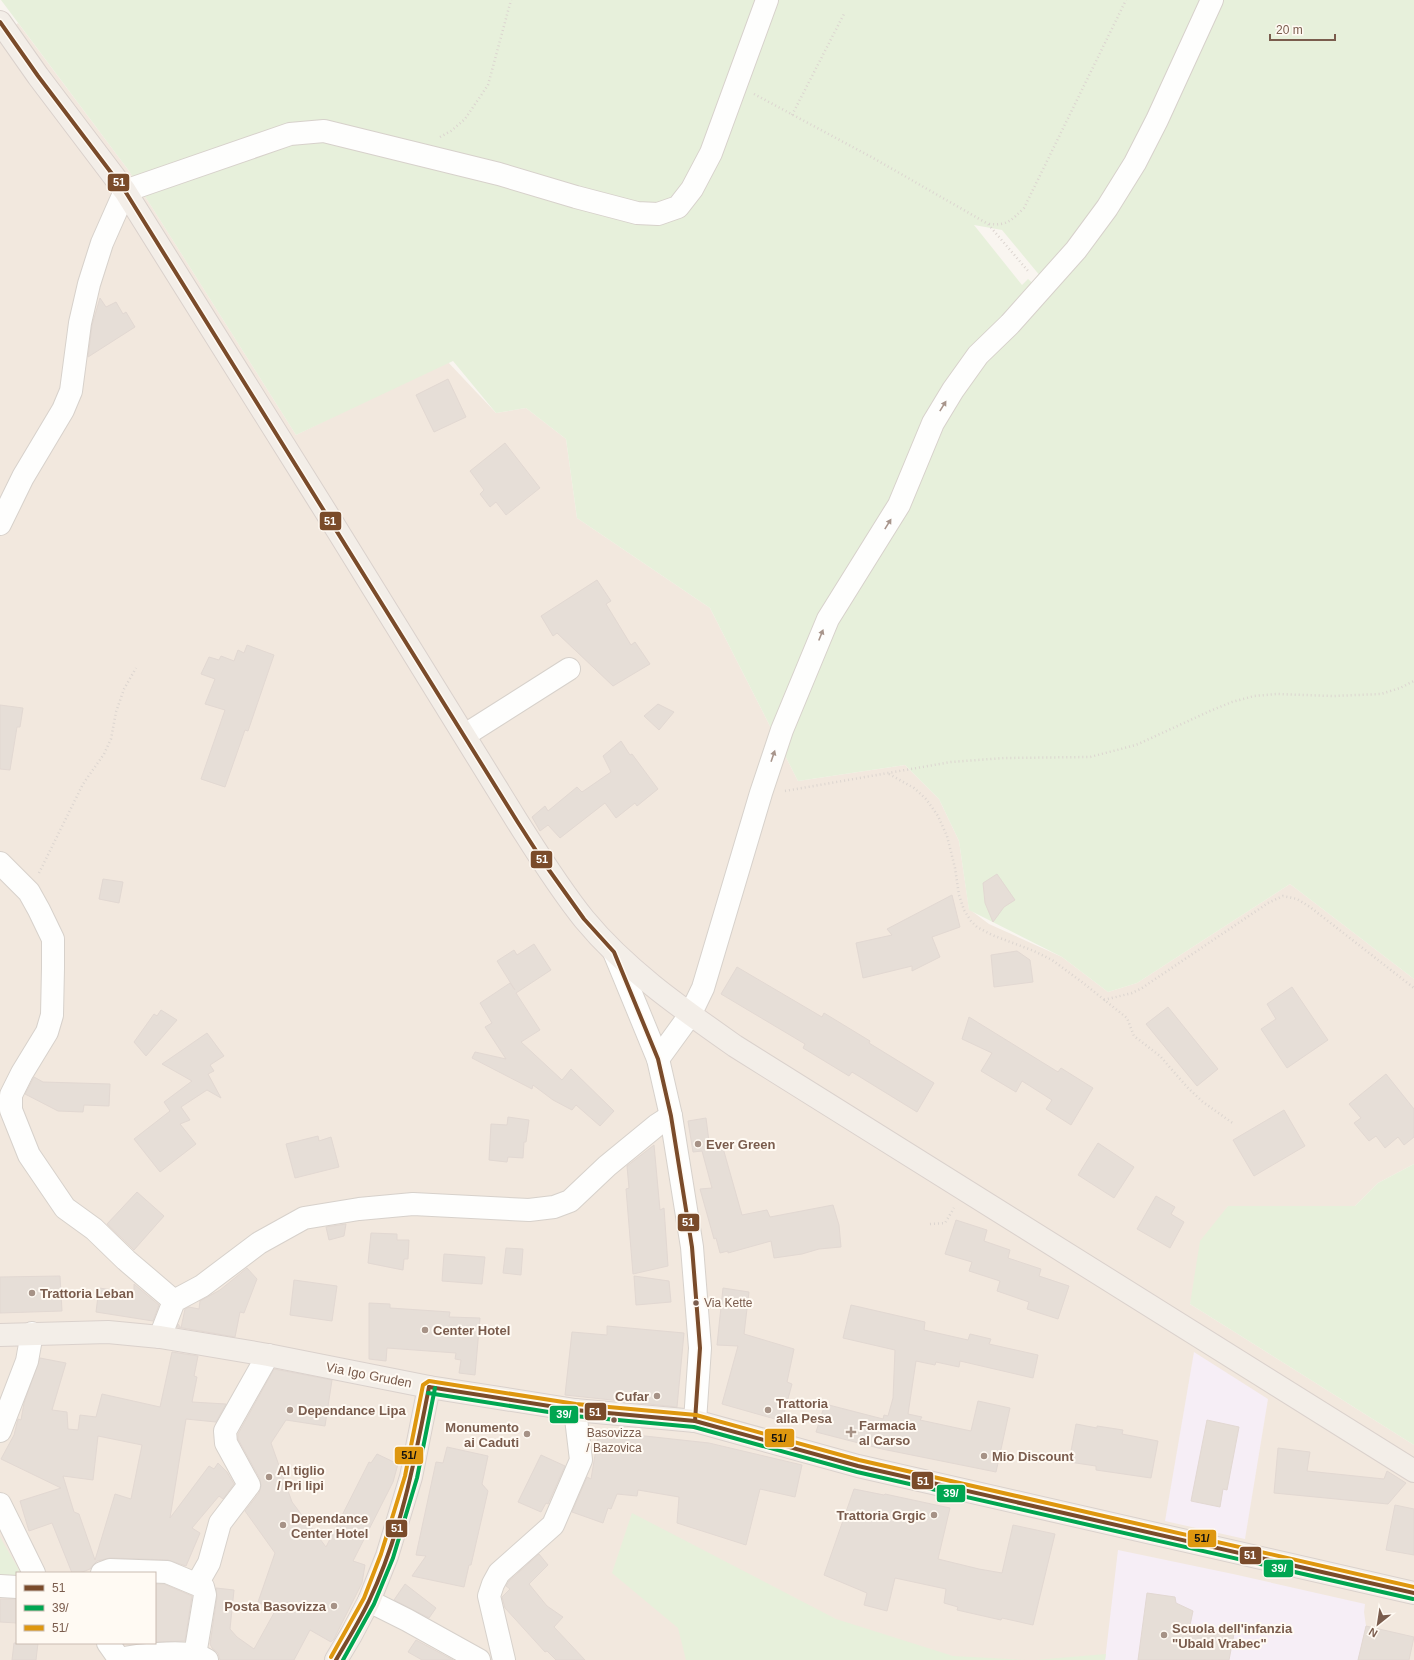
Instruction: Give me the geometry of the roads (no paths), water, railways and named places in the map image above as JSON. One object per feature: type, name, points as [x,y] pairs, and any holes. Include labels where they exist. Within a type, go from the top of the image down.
[{"type":"main road","points":[[0,22],[38,76],[125,191],[544,863],[584,919],[614,952],[654,987],[690,1015],[735,1046],[1414,1471]]},
{"type":"main road","name":"Via Igo Gruden","points":[[0,1335],[108,1332],[160,1337],[268,1355],[429,1387],[575,1410],[695,1421],[858,1466],[1414,1593]]},
{"type":"main road","points":[[336,1660],[370,1601],[387,1556],[411,1477],[429,1387]]},
{"type":"street","points":[[0,524],[23,477],[63,410],[71,391],[80,323],[88,284],[102,244],[125,191],[290,134],[324,131],[499,174],[611,207],[637,213],[658,214],[678,207],[692,189],[711,153],[767,0]]},
{"type":"street","points":[[658,1059],[690,1015],[703,988],[761,793],[782,730],[828,619],[899,505],[933,423],[953,390],[978,355],[1076,250],[1107,208],[1135,163],[1157,120],[1212,0]]},
{"type":"street","points":[[465,735],[569,669]]},
{"type":"street","points":[[0,863],[29,892],[53,939],[52,1015],[47,1032],[22,1073],[11,1095],[11,1110],[29,1155],[65,1208],[94,1229],[132,1265],[174,1301]]},
{"type":"street","points":[[614,952],[658,1059],[671,1116],[692,1247],[699,1332],[700,1348],[695,1421]]},
{"type":"street","points":[[160,1337],[174,1301],[202,1286],[259,1243],[304,1218],[359,1209],[413,1204],[529,1210],[554,1207],[570,1201],[608,1166],[657,1125],[671,1116]]},
{"type":"street","points":[[0,1431],[27,1361],[32,1333]]},
{"type":"street","points":[[197,1584],[209,1563],[220,1523],[249,1485],[226,1443],[225,1430],[268,1355]]},
{"type":"street","points":[[504,1660],[489,1596],[499,1573],[553,1525],[581,1460],[575,1410]]},
{"type":"street","points":[[0,1504],[34,1572]]},
{"type":"street","points":[[105,1572],[110,1570],[167,1572],[203,1587],[205,1595],[201,1658],[176,1654],[135,1656],[116,1654]]},
{"type":"street","points":[[0,1586],[16,1587]]},
{"type":"street","points":[[370,1601],[479,1660]]},
{"type":"place","name":"Ever Green","points":[[698,1144]]},
{"type":"place","name":"Trattoria Leban","points":[[32,1293]]},
{"type":"place","name":"Via Kette","points":[[696,1303]]},
{"type":"place","name":"Center Hotel","points":[[425,1330]]},
{"type":"place","name":"Cufar","points":[[657,1396]]},
{"type":"place","name":"Dependance Lipa","points":[[290,1410]]},
{"type":"place","name":"Trattoria alla Pesa","points":[[768,1410]]},
{"type":"place","name":"Basovizza / Bazovica","points":[[614,1420]]},
{"type":"place","name":"Farmacia al Carso","points":[[851,1432]]},
{"type":"place","name":"Monumento ai Caduti","points":[[527,1434]]},
{"type":"place","name":"Mio Discount","points":[[984,1456]]},
{"type":"place","name":"Al tiglio / Pri lipi","points":[[269,1477]]},
{"type":"place","name":"Trattoria Grgic","points":[[934,1515]]},
{"type":"place","name":"Dependance Center Hotel","points":[[283,1525]]},
{"type":"place","name":"Posta Basovizza","points":[[334,1606]]},
{"type":"place","name":"Scuola dell'infanzia \"Ubald Vrabec\"","points":[[1164,1635]]}]
